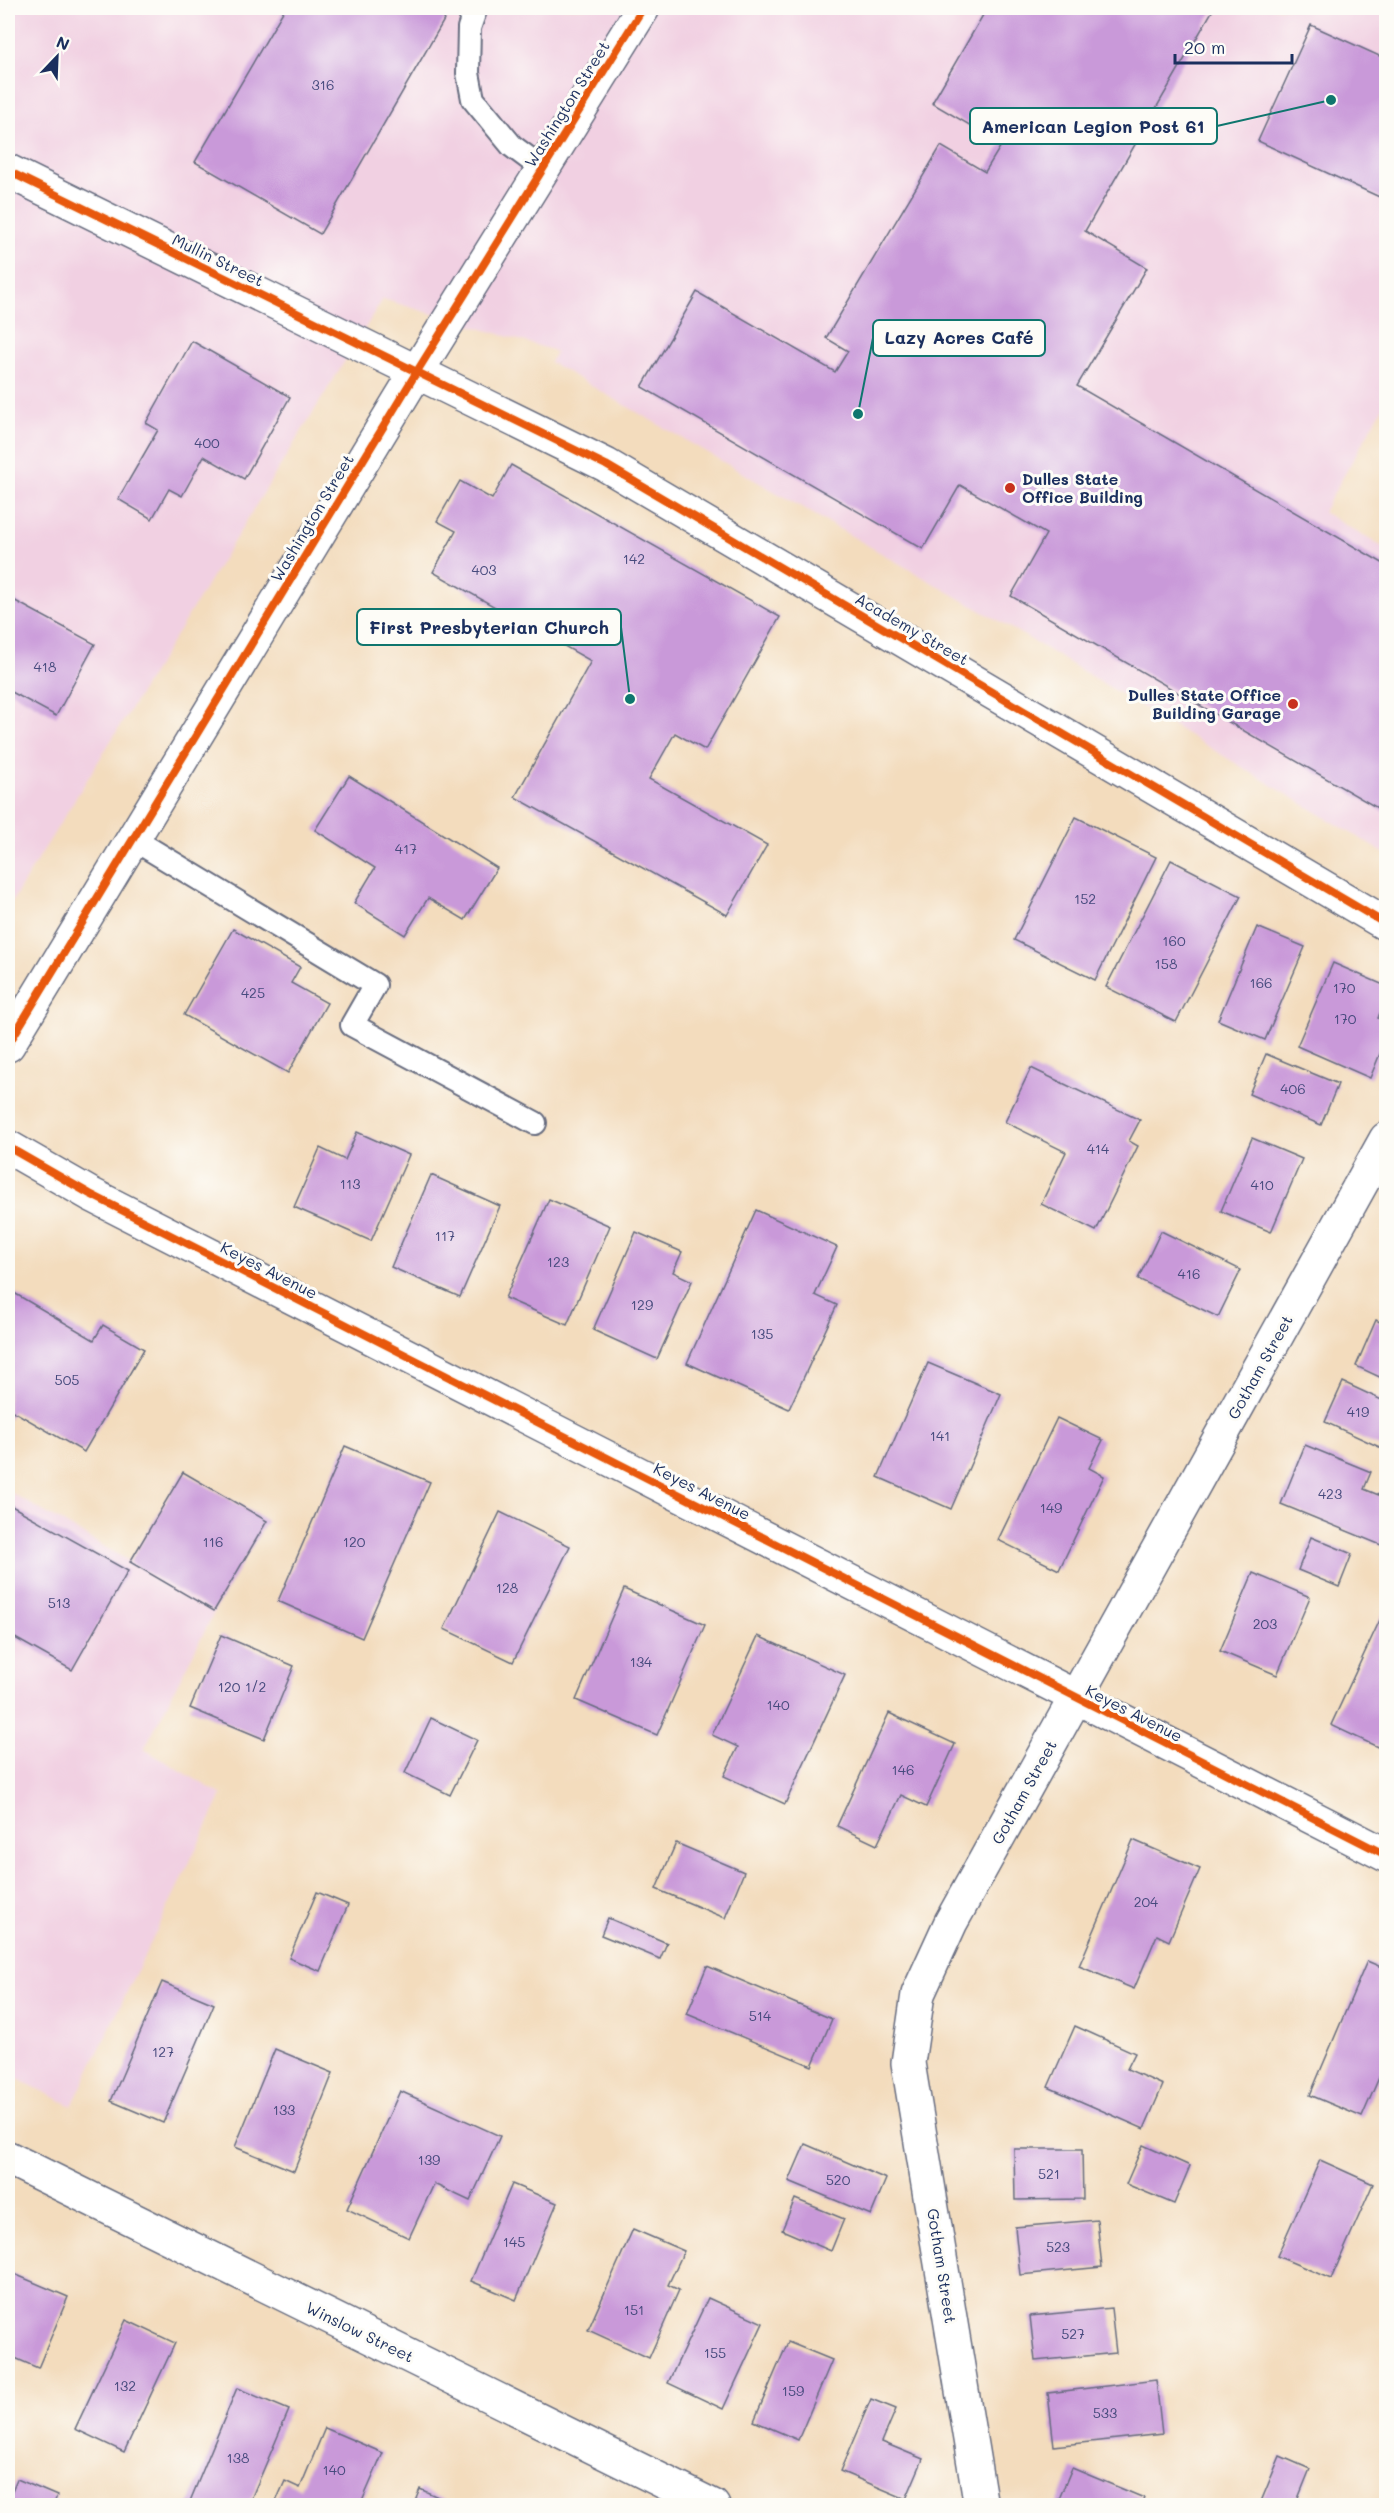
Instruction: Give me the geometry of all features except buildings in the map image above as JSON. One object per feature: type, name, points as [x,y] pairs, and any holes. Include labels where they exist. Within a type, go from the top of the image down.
[{"type":"street","name":"Washington Street","points":[[8,1045],[416,373],[643,8]]},
{"type":"street","name":"Mullin Street","points":[[8,171],[416,373]]},
{"type":"street","name":"Academy Street","points":[[416,373],[606,465],[1386,924]]},
{"type":"street","name":"Gotham Street","points":[[981,2505],[908,2063],[918,1994],[946,1932],[1386,1139]]},
{"type":"street","name":"Keyes Avenue","points":[[8,1147],[90,1194],[1076,1699],[1386,1855]]},
{"type":"street","name":"Winslow Street","points":[[8,2158],[712,2505]]},
{"type":"lane","points":[[476,8],[469,28],[468,73],[473,99],[512,146],[543,169]]},
{"type":"lane","points":[[132,839],[375,985],[352,1025],[535,1124]]},
{"type":"shaded area","points":[[8,8],[1386,8],[1386,402],[1323,512],[1386,549],[1386,854],[1023,635],[550,362],[556,353],[552,350],[383,299],[8,908]]},
{"type":"shaded area","points":[[8,1491],[215,1611],[144,1749],[222,1795],[72,2106],[8,2074]]},
{"type":"cycle path","points":[[8,1045],[416,373],[643,8]]},
{"type":"cycle path","points":[[8,171],[606,465],[1386,924]]},
{"type":"cycle path","points":[[8,1147],[90,1194],[1386,1855]]},
{"type":"place","name":"American Legion Post 61","points":[[1331,100]]},
{"type":"place","name":"Lazy Acres Café","points":[[858,414]]},
{"type":"place","name":"Dulles State Office Building","points":[[1010,488]]},
{"type":"place","name":"First Presbyterian Church","points":[[630,699]]},
{"type":"place","name":"Dulles State Office Building Garage","points":[[1293,704]]}]
